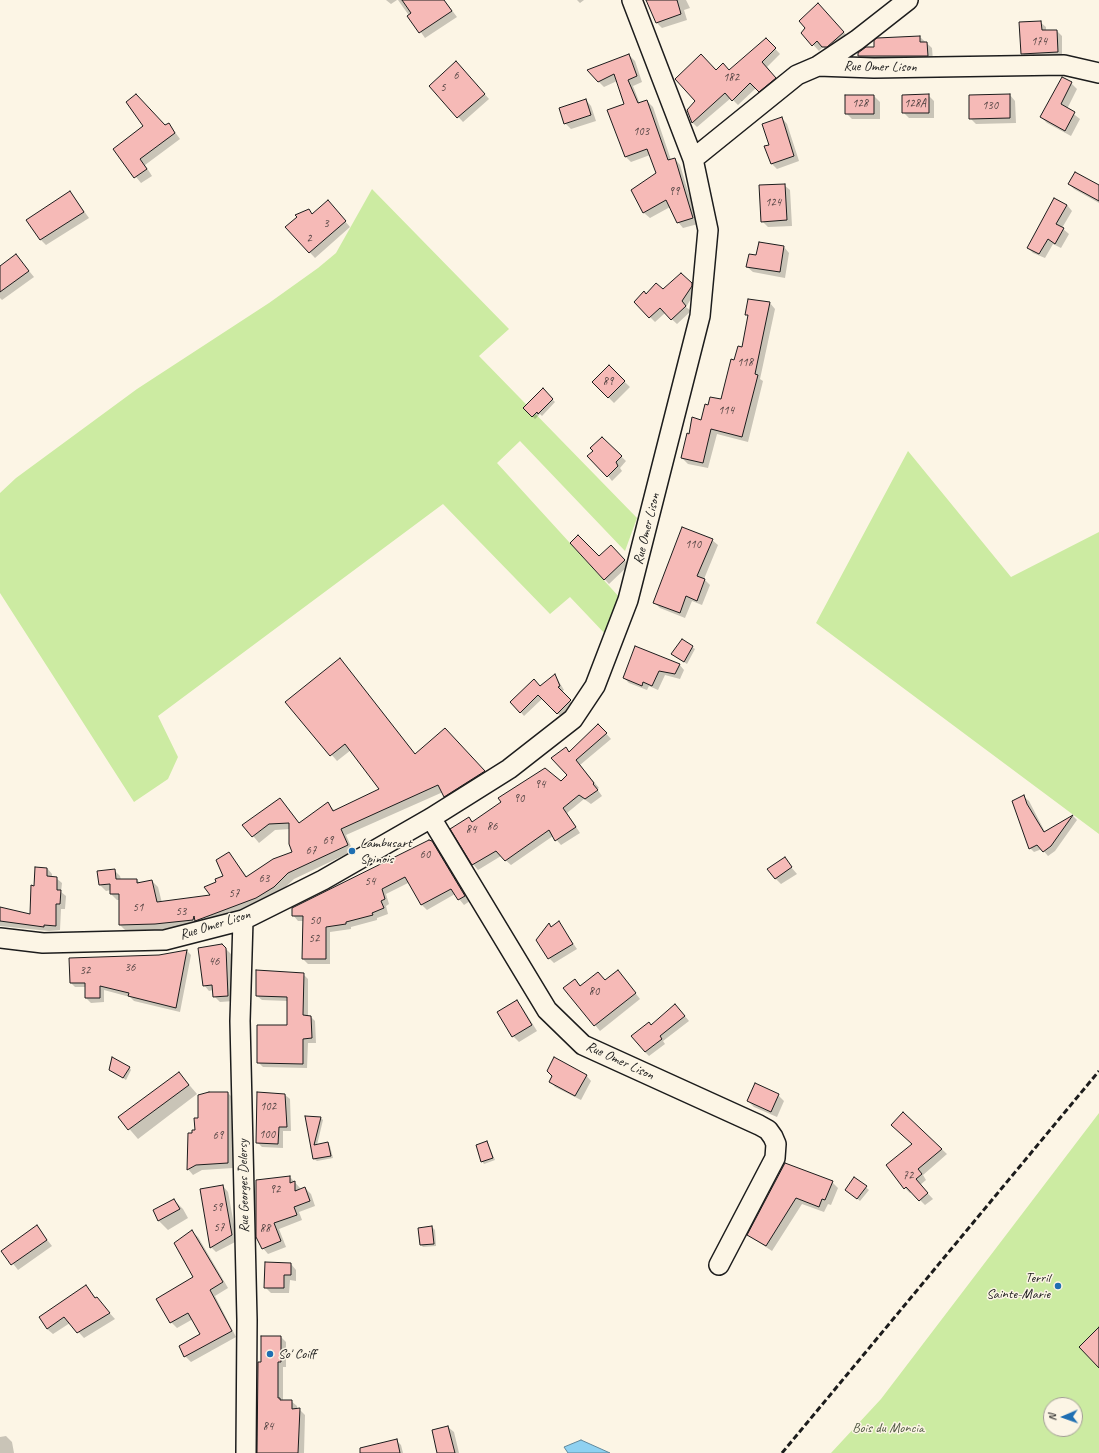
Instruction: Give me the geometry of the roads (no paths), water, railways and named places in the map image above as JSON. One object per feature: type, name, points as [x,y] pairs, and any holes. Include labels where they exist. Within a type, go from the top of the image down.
[{"type":"street","name":"Rue Omer Lison","points":[[0,938],[43,943],[165,940],[243,920],[323,880],[431,818],[509,769],[572,719],[595,686],[628,600],[700,316],[708,230],[693,159],[632,0]]},
{"type":"street","points":[[818,66],[857,40],[908,0]]},
{"type":"street","name":"Rue Omer Lison","points":[[693,159],[797,75],[818,66],[874,68],[1064,65],[1099,73]]},
{"type":"street","name":"Rue Omer Lison","points":[[431,818],[547,1010],[583,1046],[759,1125],[768,1130],[773,1137],[776,1144],[775,1158],[718,1265]]},
{"type":"street","name":"Rue Georges Delersy","points":[[243,920],[240,1021],[248,1320],[246,1453]]},
{"type":"water","points":[[581,1440],[610,1453],[568,1453],[564,1447]]},
{"type":"railway","points":[[782,1453],[1099,1071]]},
{"type":"place","name":"Lambusart Spinois","points":[[352,851]]},
{"type":"place","name":"Terril Sainte-Marie","points":[[1058,1286]]},
{"type":"place","name":"So' Coiff","points":[[270,1354]]},
{"type":"park label","name":"Bois du Moncia","points":[[888,1428]]}]
